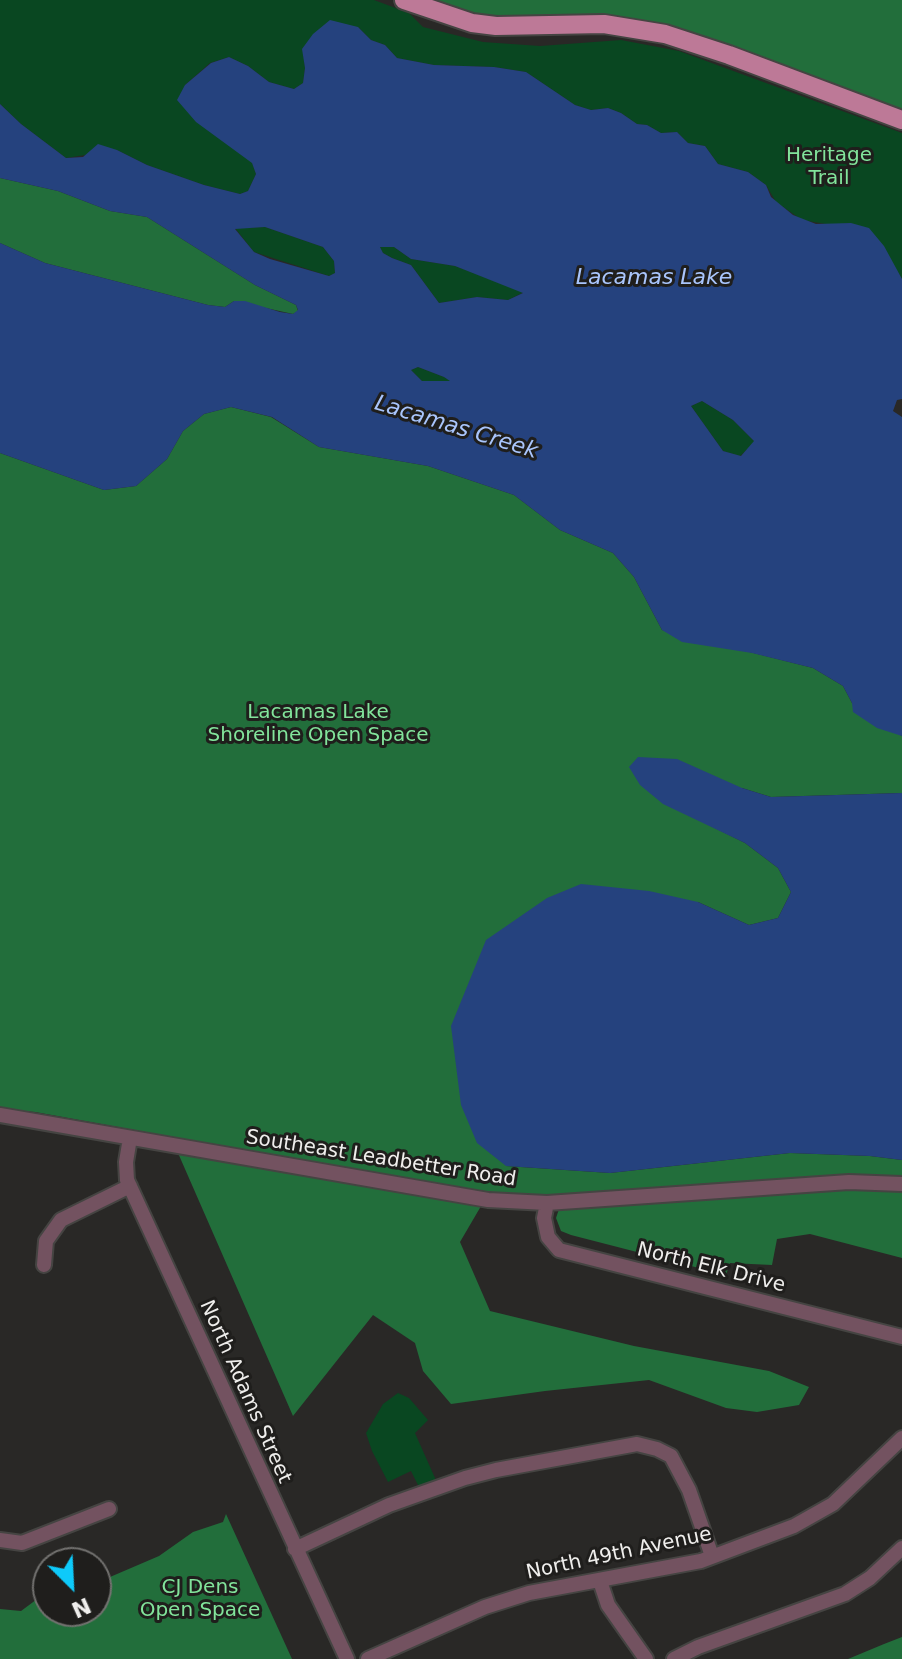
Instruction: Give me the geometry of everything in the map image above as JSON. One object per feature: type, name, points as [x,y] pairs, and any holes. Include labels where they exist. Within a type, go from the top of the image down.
[{"type":"main road","points":[[404,0],[472,23],[496,26],[604,24],[665,34],[902,120]]},
{"type":"street","name":"Southeast Leadbetter Road","points":[[0,1115],[488,1200],[547,1203],[837,1183],[902,1184]]},
{"type":"street","name":"North Adams Street","points":[[130,1138],[126,1168],[130,1186],[347,1659]]},
{"type":"street","points":[[44,1265],[46,1241],[61,1220],[130,1186]]},
{"type":"street","name":"North Elk Drive","points":[[547,1203],[544,1218],[548,1237],[559,1250],[902,1337]]},
{"type":"street","name":"North 49th Avenue","points":[[368,1659],[485,1607],[529,1593],[712,1556],[794,1526],[833,1504],[902,1438]]},
{"type":"street","points":[[295,1549],[389,1505],[480,1474],[637,1444],[671,1456],[686,1482],[712,1556]]},
{"type":"street","points":[[0,1540],[22,1543],[109,1509]]},
{"type":"street","points":[[674,1659],[698,1647],[845,1594],[870,1578],[902,1548]]},
{"type":"street","points":[[600,1581],[608,1605],[646,1659]]},
{"type":"green space","name":"Heritage Trail","points":[[0,0],[374,0],[409,13],[423,27],[483,42],[540,46],[621,40],[679,51],[902,133],[902,279],[851,223],[832,225],[802,220],[776,202],[766,185],[748,172],[718,164],[705,146],[688,143],[677,132],[661,133],[608,108],[591,110],[575,105],[526,72],[494,67],[434,65],[397,58],[385,45],[371,40],[358,27],[303,49],[303,83],[294,89],[269,82],[248,66],[229,57],[210,63],[185,85],[233,148],[252,162],[256,174],[248,191],[240,194],[204,185],[147,165],[117,150],[66,158],[0,104]]},
{"type":"green space","points":[[421,0],[902,0],[902,112],[728,47],[476,19]]},
{"type":"green space","points":[[0,178],[58,191],[110,211],[147,217],[255,285],[296,305],[298,311],[293,314],[234,301],[225,307],[208,305],[45,263],[0,243]]},
{"type":"green space","points":[[265,227],[323,247],[334,261],[335,273],[329,276],[254,252],[235,228]]},
{"type":"green space","points":[[380,247],[394,247],[411,259],[455,266],[524,292],[508,300],[477,297],[439,303],[411,265],[383,253]]},
{"type":"green space","points":[[418,367],[451,381],[423,382],[411,370]]},
{"type":"green space","points":[[702,401],[733,420],[755,442],[740,456],[723,451],[691,406]]},
{"type":"green space","name":"Lacamas Lake Shoreline Open Space","points":[[231,407],[271,417],[319,447],[428,466],[514,495],[560,530],[613,553],[634,577],[662,630],[813,668],[843,686],[852,703],[902,736],[902,793],[771,797],[742,788],[705,823],[745,843],[778,868],[791,892],[778,918],[749,925],[698,902],[506,1166],[610,1173],[790,1153],[902,1160],[902,1177],[846,1175],[605,1194],[522,1195],[403,1183],[376,1174],[35,1112],[0,1109],[0,453],[104,490],[136,486],[167,459],[183,431],[204,414]]},
{"type":"green space","points":[[178,1153],[484,1201],[460,1242],[490,1311],[634,1346],[769,1371],[809,1387],[799,1405],[757,1412],[726,1408],[649,1380],[451,1404],[423,1371],[415,1343],[373,1315],[293,1416]]},
{"type":"green space","points":[[787,1189],[902,1191],[902,1258],[810,1234],[777,1239],[772,1265],[730,1263],[726,1275],[571,1235],[561,1231],[556,1218],[560,1206]]},
{"type":"green space","points":[[398,1393],[409,1398],[428,1420],[415,1433],[439,1487],[422,1493],[411,1471],[388,1482],[366,1433],[383,1404]]},
{"type":"green space","name":"CJ Dens Open Space","points":[[226,1514],[292,1659],[0,1659],[0,1609],[21,1611],[32,1603],[32,1627],[112,1627],[112,1576],[159,1556],[193,1532],[223,1522]]},
{"type":"green space","points":[[902,1637],[902,1659],[848,1659],[884,1644]]},
{"type":"water","name":"Lacamas Lake","points":[[330,20],[358,27],[371,40],[385,45],[397,58],[434,65],[494,67],[526,72],[575,105],[591,110],[608,108],[637,124],[647,125],[661,133],[677,132],[688,143],[705,146],[718,164],[748,172],[766,185],[771,197],[793,215],[816,224],[851,223],[869,228],[884,246],[902,279],[902,399],[897,400],[893,411],[902,417],[902,736],[877,728],[853,712],[843,686],[813,668],[752,653],[682,642],[662,630],[634,577],[613,553],[560,530],[514,495],[428,466],[319,447],[272,417],[231,407],[204,414],[183,431],[167,459],[136,486],[104,490],[0,453],[0,243],[45,263],[208,305],[225,307],[234,301],[245,301],[280,312],[293,314],[298,310],[296,305],[255,285],[147,217],[110,211],[58,191],[0,178],[0,104],[66,158],[83,157],[98,144],[147,165],[240,194],[248,191],[256,174],[252,163],[196,122],[177,100],[185,85],[211,63],[229,57],[248,66],[269,82],[294,89],[303,83],[305,68],[302,49],[313,34]],"holes":[[[265,227],[323,247],[334,261],[335,273],[329,276],[254,252],[235,229]],[[380,247],[394,247],[411,259],[455,266],[523,293],[508,300],[477,297],[439,303],[411,265],[383,253]],[[418,367],[450,381],[422,381],[411,370]],[[702,401],[733,420],[754,441],[741,456],[723,451],[691,406]]]},
{"type":"water","points":[[638,757],[677,759],[742,788],[771,797],[902,793],[902,1160],[790,1153],[610,1173],[506,1166],[477,1143],[461,1105],[451,1026],[486,940],[547,898],[581,884],[649,891],[698,902],[749,925],[778,918],[791,892],[778,868],[745,843],[663,804],[640,785],[629,767]]},
{"type":"water label","name":"Lacamas Creek","points":[[456,428]]}]
